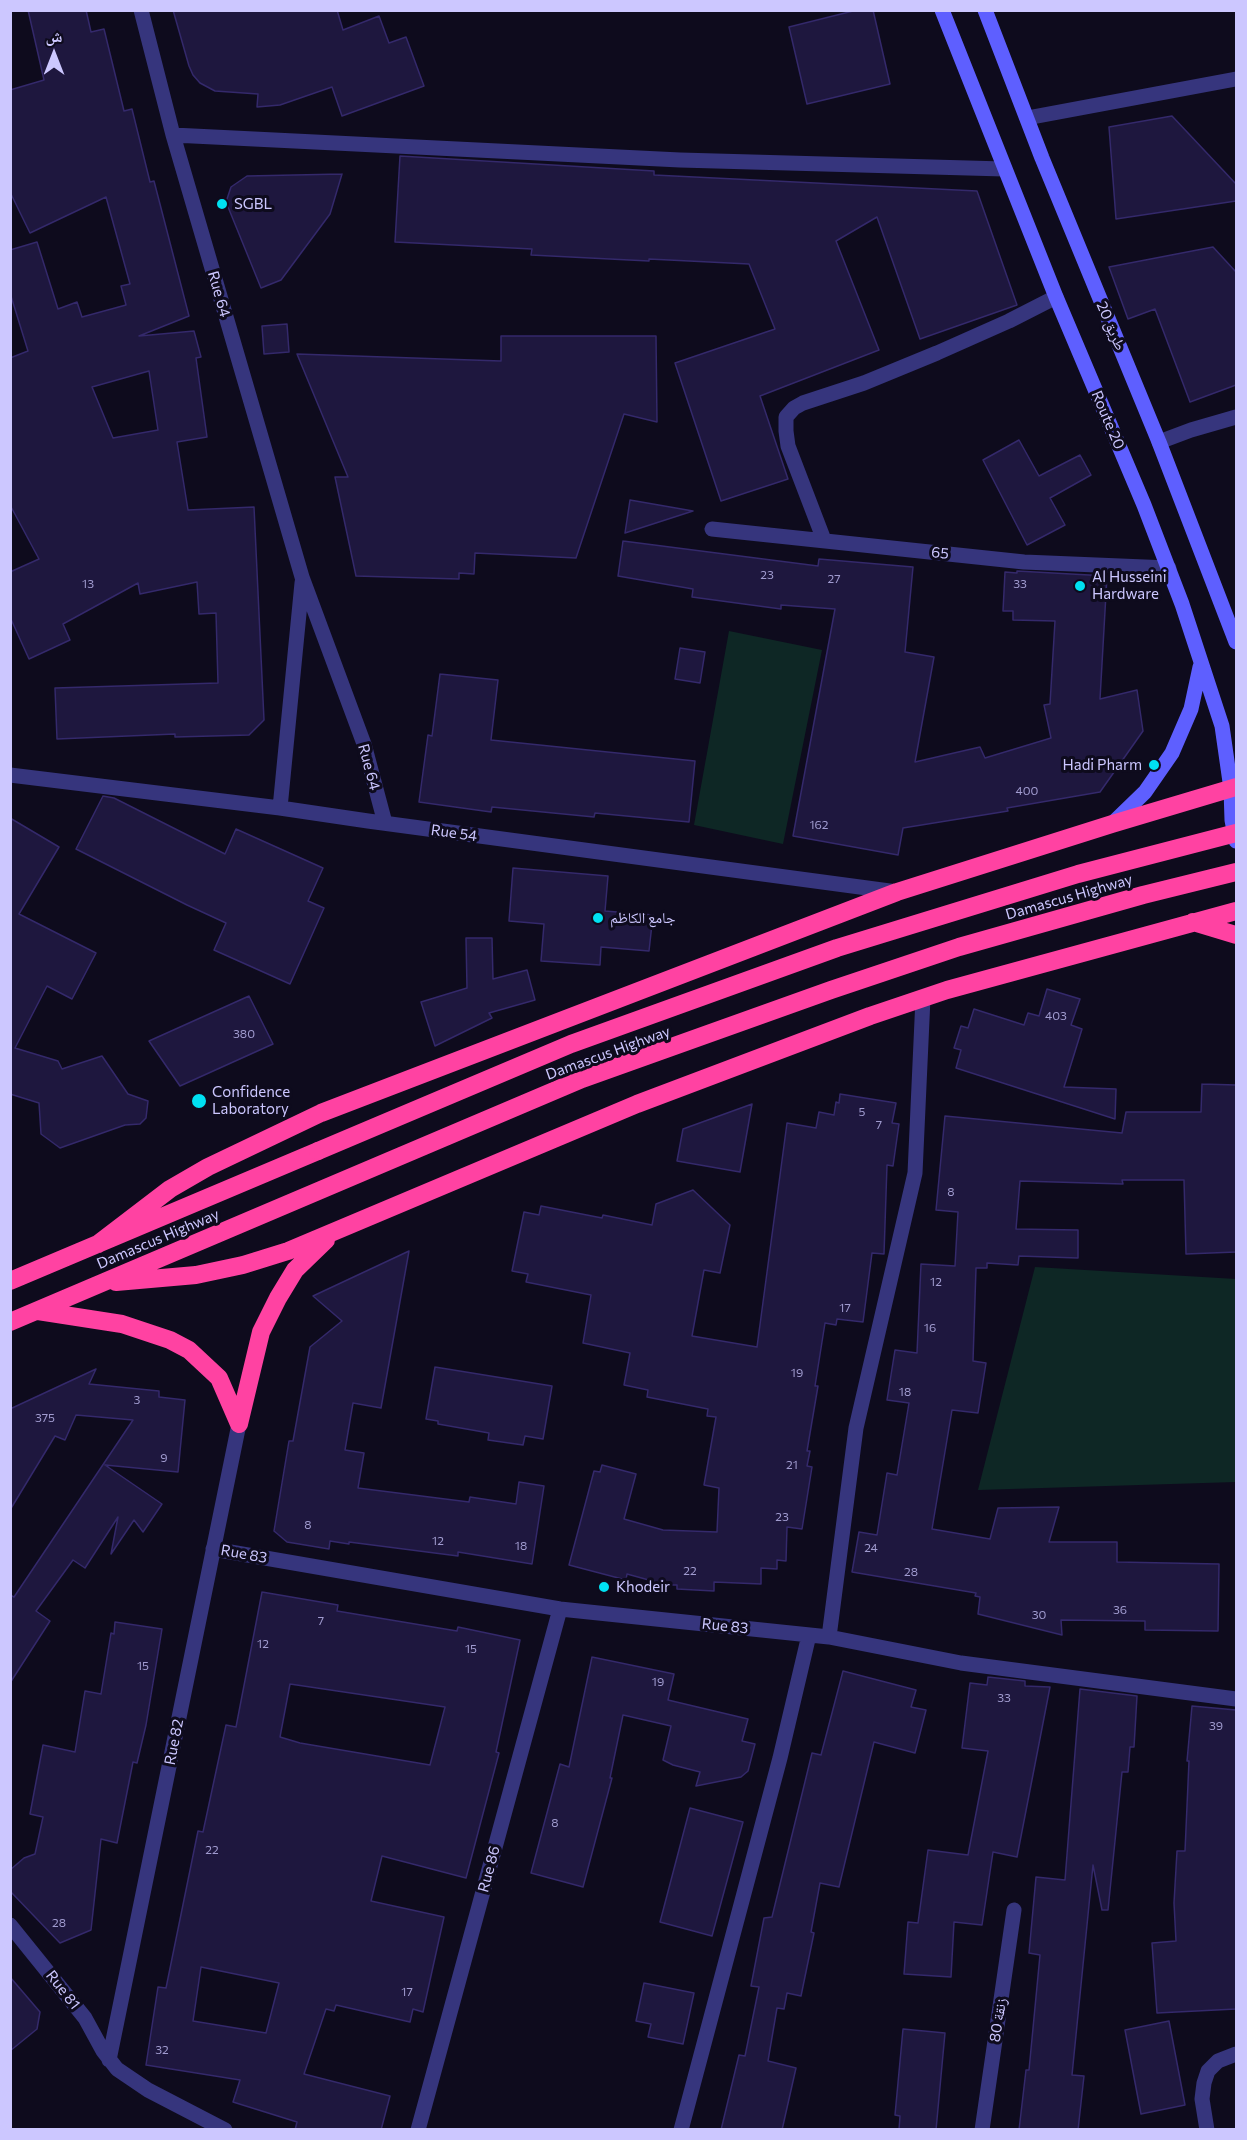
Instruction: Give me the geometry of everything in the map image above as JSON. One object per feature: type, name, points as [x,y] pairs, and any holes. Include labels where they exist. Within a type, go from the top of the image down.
[{"type":"highway","points":[[98,1244],[170,1190],[208,1167],[321,1113],[897,892],[1234,788]]},
{"type":"highway","name":"Damascus Highway","points":[[10,1281],[571,1044],[837,948],[1078,874],[1236,834]]},
{"type":"highway","name":"Damascus Highway","points":[[10,1322],[582,1079],[959,947],[1236,872]]},
{"type":"highway","points":[[102,1283],[196,1275],[243,1265],[288,1251],[333,1234],[637,1104],[923,998],[1236,911]]},
{"type":"highway","points":[[1192,922],[1236,935]]},
{"type":"highway","points":[[239,1424],[261,1332],[295,1270],[333,1234]]},
{"type":"highway","points":[[36,1311],[122,1324],[159,1336],[189,1350],[219,1378],[239,1424]]},
{"type":"main road","name":"Route 20","points":[[942,10],[1056,297],[1144,505],[1169,568],[1201,664],[1229,727],[1234,788],[1232,820],[1236,841]]},
{"type":"main road","name":"طريق 20","points":[[985,10],[1231,615],[1236,642]]},
{"type":"main road","points":[[1112,824],[1145,792],[1172,753],[1191,709],[1201,664]]},
{"type":"street","name":"Rue 64","points":[[141,10],[173,135],[302,577],[364,744],[385,823]]},
{"type":"street","points":[[1027,118],[1236,79]]},
{"type":"street","points":[[173,135],[680,160],[1004,169]]},
{"type":"street","points":[[824,540],[789,446],[786,417],[794,408],[948,349],[1056,297]]},
{"type":"street","points":[[1159,442],[1236,417]]},
{"type":"street","name":"65","points":[[712,529],[1024,562],[1169,568]]},
{"type":"street","name":"Rue 64","points":[[280,808],[302,577]]},
{"type":"street","name":"Rue 54","points":[[10,775],[280,808],[897,892]]},
{"type":"street","points":[[829,1637],[856,1428],[915,1173],[923,998]]},
{"type":"street","name":"Rue 82","points":[[109,2060],[239,1424]]},
{"type":"street","name":"Rue 83","points":[[213,1549],[560,1608],[829,1637],[961,1663],[1236,1698]]},
{"type":"street","name":"Rue 86","points":[[418,2130],[560,1608]]},
{"type":"street","points":[[681,2130],[780,1758],[809,1635]]},
{"type":"street","name":"زنقة 80","points":[[982,2130],[1014,1910]]},
{"type":"street","name":"Rue 81","points":[[10,1925],[85,2018],[109,2060]]},
{"type":"street","points":[[1207,2130],[1202,2099],[1208,2071],[1218,2061],[1236,2054]]},
{"type":"street","points":[[109,2060],[117,2069],[148,2090],[225,2130]]},
{"type":"green space","points":[[729,631],[822,650],[783,844],[694,825]]},
{"type":"green space","points":[[1035,1267],[1236,1279],[1236,1482],[978,1490]]},
{"type":"building","points":[[28,10],[86,10],[91,32],[104,29],[124,111],[132,109],[150,182],[154,181],[189,316],[139,336],[194,331],[201,357],[196,358],[207,437],[177,442],[188,510],[254,507],[264,720],[249,735],[175,737],[175,734],[57,739],[55,688],[218,683],[216,613],[199,614],[197,582],[140,594],[138,583],[63,624],[70,640],[29,659],[10,617],[10,572],[39,559],[10,505],[10,358],[28,351],[10,293],[10,250],[37,242],[58,309],[77,302],[82,317],[126,305],[121,286],[130,284],[106,197],[30,233],[10,192],[10,90],[44,80]],"holes":[[[149,371],[158,430],[113,438],[92,387]]]},
{"type":"building","points":[[173,10],[337,10],[343,30],[379,16],[389,43],[406,37],[424,86],[342,116],[332,87],[280,105],[257,107],[258,94],[215,91],[200,83],[193,75]]},
{"type":"building","points":[[857,10],[873,10],[890,84],[807,104],[789,27]]},
{"type":"building","points":[[1172,116],[1236,184],[1236,201],[1116,219],[1109,127]]},
{"type":"building","points":[[400,156],[654,171],[654,175],[977,191],[1017,305],[920,339],[877,217],[836,241],[879,350],[760,396],[788,479],[721,501],[675,363],[775,329],[749,264],[531,255],[532,249],[395,242]]},
{"type":"building","points":[[342,174],[330,214],[281,280],[261,288],[226,202],[231,187],[247,176]]},
{"type":"building","points":[[1213,247],[1236,272],[1236,385],[1190,402],[1155,309],[1128,319],[1109,267]]},
{"type":"building","points":[[287,324],[289,352],[264,354],[262,326]]},
{"type":"building","points":[[501,336],[656,336],[657,422],[624,414],[576,558],[475,553],[474,574],[459,573],[459,579],[356,576],[335,477],[348,477],[297,354],[501,361]]},
{"type":"building","points":[[1019,440],[1039,476],[1080,455],[1091,475],[1050,498],[1065,525],[1027,545],[983,460]]},
{"type":"building","points":[[630,500],[693,511],[625,533]]},
{"type":"building","points":[[623,541],[818,566],[819,559],[913,567],[905,652],[934,657],[915,762],[980,747],[985,758],[1051,738],[1044,705],[1050,704],[1055,621],[1013,620],[1013,611],[1003,611],[1005,572],[1107,576],[1100,699],[1137,690],[1143,731],[1100,792],[1007,808],[1008,811],[903,828],[898,855],[793,836],[835,609],[781,605],[781,609],[692,597],[693,589],[618,576]]},
{"type":"building","points":[[680,648],[705,652],[700,683],[675,679]]},
{"type":"building","points":[[440,674],[498,680],[491,740],[695,761],[689,822],[595,813],[594,817],[492,807],[491,812],[419,802],[428,735],[432,736]]},
{"type":"building","points":[[103,796],[114,798],[225,854],[236,829],[323,868],[308,901],[324,908],[290,984],[214,950],[226,923],[76,849]]},
{"type":"building","points":[[10,818],[59,847],[19,914],[96,953],[72,999],[47,986],[15,1048],[58,1061],[62,1069],[102,1056],[128,1094],[148,1101],[146,1118],[140,1124],[125,1125],[60,1148],[41,1134],[39,1103],[10,1094]]},
{"type":"building","name":"جامع الكاظم","points":[[513,868],[608,876],[605,911],[653,915],[649,951],[601,947],[600,965],[541,961],[544,924],[509,921]]},
{"type":"building","points":[[466,938],[492,938],[493,979],[527,970],[535,1000],[489,1013],[492,1018],[435,1046],[421,1002],[467,988]]},
{"type":"building","points":[[1047,989],[1080,999],[1071,1025],[1082,1029],[1064,1087],[1116,1089],[1115,1119],[956,1068],[961,1050],[954,1048],[961,1026],[968,1028],[974,1009],[1024,1025],[1028,1013],[1039,1016]]},
{"type":"building","points":[[249,996],[273,1044],[180,1086],[149,1041]]},
{"type":"building","points":[[1202,1084],[1236,1085],[1236,1252],[1186,1254],[1184,1180],[1122,1180],[1123,1184],[1020,1181],[1016,1229],[1078,1230],[1078,1258],[1019,1256],[1018,1265],[987,1263],[987,1268],[976,1268],[973,1361],[986,1363],[978,1413],[952,1410],[932,1529],[990,1539],[998,1508],[1059,1507],[1049,1542],[1117,1542],[1117,1562],[1219,1564],[1218,1631],[1145,1630],[1145,1621],[1061,1620],[1062,1635],[978,1614],[980,1597],[975,1596],[976,1593],[852,1572],[859,1532],[877,1535],[887,1473],[897,1475],[909,1403],[887,1400],[895,1350],[917,1353],[921,1264],[955,1266],[958,1212],[936,1210],[945,1116],[1122,1133],[1126,1112],[1201,1112]]},
{"type":"building","points":[[840,1094],[896,1103],[892,1123],[899,1124],[893,1166],[887,1165],[884,1254],[872,1253],[863,1322],[837,1319],[836,1325],[825,1323],[815,1386],[818,1386],[807,1451],[810,1451],[807,1466],[812,1467],[802,1529],[787,1527],[786,1561],[777,1560],[777,1569],[761,1568],[761,1584],[714,1582],[714,1591],[677,1589],[677,1585],[667,1585],[627,1574],[626,1580],[569,1565],[594,1471],[600,1472],[602,1465],[636,1474],[624,1519],[663,1530],[717,1532],[719,1488],[704,1485],[716,1417],[707,1416],[708,1409],[647,1397],[648,1390],[624,1385],[630,1353],[583,1343],[591,1295],[526,1282],[528,1274],[512,1271],[524,1212],[539,1215],[541,1206],[652,1225],[656,1204],[693,1190],[730,1225],[720,1273],[704,1270],[692,1336],[757,1347],[787,1123],[816,1128],[819,1112],[834,1115]]},
{"type":"building","points":[[752,1104],[740,1172],[677,1161],[683,1129]]},
{"type":"building","points":[[409,1251],[381,1408],[353,1403],[345,1450],[364,1453],[358,1488],[469,1502],[470,1497],[516,1504],[519,1482],[544,1486],[532,1564],[458,1552],[458,1556],[349,1542],[349,1544],[330,1541],[329,1549],[287,1542],[274,1531],[289,1441],[293,1441],[310,1347],[342,1321],[313,1296]]},
{"type":"building","points":[[435,1367],[552,1386],[543,1439],[525,1436],[523,1445],[488,1440],[489,1433],[438,1424],[438,1421],[426,1419]]},
{"type":"building","points":[[96,1369],[89,1384],[159,1391],[159,1397],[185,1400],[178,1472],[105,1465],[162,1504],[143,1532],[134,1520],[111,1554],[118,1517],[85,1568],[73,1560],[36,1611],[50,1621],[10,1683],[10,1595],[14,1597],[133,1420],[76,1415],[65,1440],[55,1436],[10,1510],[10,1409]]},
{"type":"building","points":[[262,1592],[338,1605],[337,1611],[457,1631],[458,1627],[520,1640],[496,1752],[499,1753],[466,1878],[382,1856],[371,1901],[444,1917],[423,2012],[413,2009],[410,2022],[336,2005],[334,2011],[326,2009],[304,2074],[390,2096],[381,2130],[295,2130],[297,2122],[233,2102],[240,2080],[146,2065],[158,1987],[166,1988],[198,1831],[203,1832],[226,1725],[236,1727]],"holes":[[[290,1684],[445,1707],[430,1765],[300,1743],[280,1737]],[[201,1967],[279,1983],[266,2033],[193,2021]]]},
{"type":"building","points":[[115,1622],[162,1629],[146,1725],[137,1763],[133,1762],[117,1843],[101,1839],[91,1930],[60,1943],[10,1891],[10,1870],[24,1858],[35,1854],[43,1817],[30,1814],[43,1745],[75,1752],[85,1691],[101,1694],[111,1633],[114,1634]]},
{"type":"building","points":[[592,1657],[674,1674],[668,1700],[748,1719],[742,1741],[755,1744],[748,1771],[741,1777],[696,1786],[700,1772],[663,1760],[671,1726],[623,1715],[610,1778],[612,1778],[583,1887],[531,1873],[560,1764],[569,1767]]},
{"type":"building","points":[[843,1671],[916,1690],[911,1707],[926,1710],[915,1753],[874,1742],[839,1887],[820,1883],[811,1932],[814,1933],[801,1996],[787,1993],[784,2009],[777,2008],[768,2061],[796,2068],[782,2130],[721,2130],[739,2055],[745,2056],[759,1987],[751,1986],[764,1918],[772,1917],[812,1753],[821,1755]]},
{"type":"building","points":[[988,1677],[1025,1681],[1025,1686],[1050,1687],[1017,1857],[993,1852],[982,1925],[954,1922],[951,1977],[904,1974],[908,1922],[918,1923],[928,1850],[968,1855],[988,1751],[962,1748],[970,1683],[987,1685]]},
{"type":"building","points":[[1080,1689],[1137,1696],[1134,1747],[1130,1747],[1128,1772],[1122,1772],[1108,1910],[1102,1910],[1093,1865],[1072,2075],[1084,2076],[1078,2130],[1019,2130],[1026,2070],[1029,2070],[1040,1955],[1029,1953],[1036,1877],[1065,1880]]},
{"type":"building","points":[[1192,1706],[1236,1710],[1236,2009],[1157,2013],[1152,1943],[1176,1941],[1174,1903],[1177,1851],[1185,1851],[1189,1761],[1187,1761]]},
{"type":"building","points":[[690,1808],[743,1822],[712,1936],[660,1922]]},
{"type":"building","points":[[10,1977],[40,2012],[37,2029],[10,2051]]},
{"type":"building","points":[[644,1983],[694,1993],[683,2044],[648,2037],[651,2024],[636,2021]]},
{"type":"building","points":[[1169,2021],[1185,2105],[1141,2114],[1125,2030]]},
{"type":"building","points":[[903,2029],[945,2033],[936,2130],[899,2130],[900,2116],[895,2115]]},
{"type":"place","name":"SGBL","points":[[222,204]]},
{"type":"place","name":"Al Husseini Hardware","points":[[1080,586]]},
{"type":"place","name":"Hadi Pharm","points":[[1154,765]]},
{"type":"place","name":"جامع الكاظم","points":[[598,918]]},
{"type":"place","name":"Confidence Laboratory","points":[[199,1101]]},
{"type":"place","name":"Khodeir","points":[[604,1587]]}]
